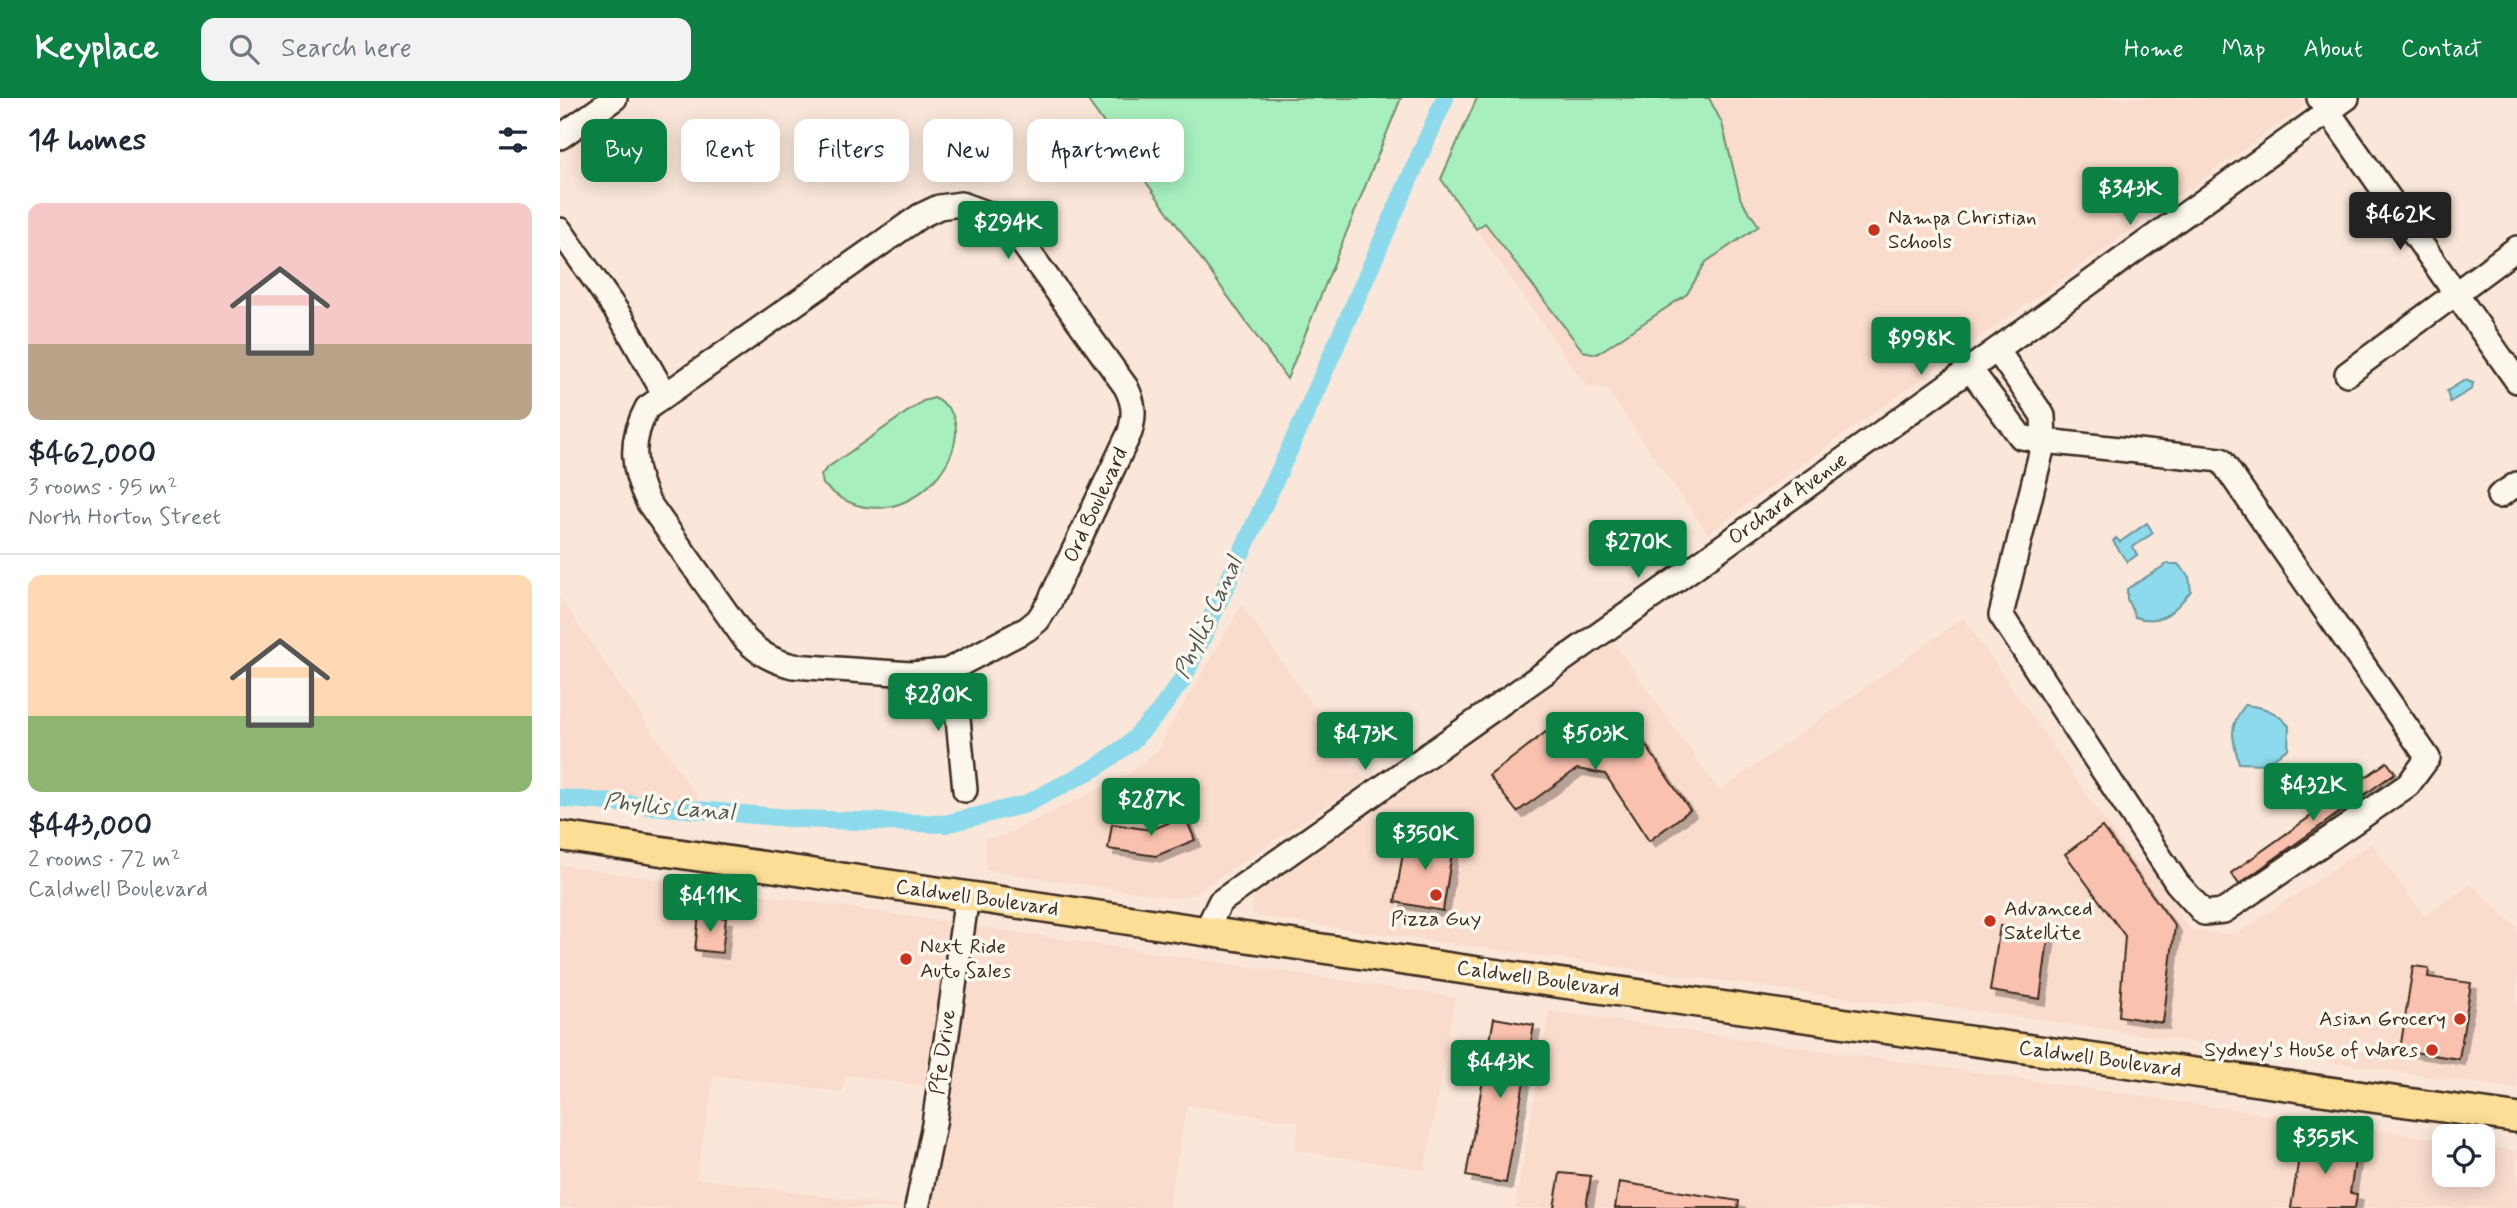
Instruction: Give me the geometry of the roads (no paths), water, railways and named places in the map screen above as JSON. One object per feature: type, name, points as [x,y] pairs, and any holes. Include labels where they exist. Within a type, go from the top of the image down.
[{"type":"main road","name":"Caldwell Boulevard","points":[[560,836],[2517,1118]]},
{"type":"street","points":[[560,137],[615,98]]},
{"type":"street","points":[[2332,102],[2455,293],[2517,381]]},
{"type":"street","name":"Orchard Avenue","points":[[1206,931],[1220,902],[1997,350],[2332,102]]},
{"type":"street","name":"Ord Boulevard","points":[[961,204],[997,216],[1013,230],[1126,387],[1132,400],[1134,416],[1124,444],[1049,603],[1038,620],[947,671],[911,674],[793,666],[761,654],[745,639],[648,502],[636,477],[633,450],[638,424],[647,408],[665,395],[920,216],[939,207],[961,204]]},
{"type":"street","points":[[560,230],[622,318],[665,395]]},
{"type":"street","points":[[2347,374],[2517,248]]},
{"type":"street","points":[[1970,369],[2021,437],[2044,441],[2221,460],[2428,758],[2408,785],[2224,911],[2204,914],[2177,883],[2001,615],[2044,441],[2043,416],[1997,350]]},
{"type":"street","points":[[947,671],[958,719],[965,790]]},
{"type":"street","name":"Pfe Drive","points":[[917,1208],[934,1124],[939,1069],[967,896]]},
{"type":"water","points":[[2465,380],[2473,383],[2472,389],[2450,402],[2447,391]]},
{"type":"water","points":[[2147,523],[2153,533],[2133,547],[2137,555],[2127,562],[2113,541],[2116,538],[2120,542]]},
{"type":"water","points":[[2167,564],[2178,564],[2189,577],[2191,591],[2167,615],[2152,620],[2135,617],[2127,599],[2127,589]]},
{"type":"water","points":[[2245,705],[2269,711],[2289,726],[2288,749],[2264,764],[2239,763],[2233,733],[2236,720]]},
{"type":"waterway","name":"Phyllis Canal","points":[[560,798],[800,819],[945,824],[1026,804],[1097,767],[1130,743],[1158,713],[1183,679],[1303,420],[1445,98]]},
{"type":"place","name":"Nampa Christian Schools","points":[[1874,230]]},
{"type":"place","name":"Pizza Guy","points":[[1436,895]]},
{"type":"place","name":"Advanced Satellite","points":[[1990,921]]},
{"type":"place","name":"Next Ride Auto Sales","points":[[906,959]]},
{"type":"place","name":"Asian Grocery","points":[[2460,1019]]},
{"type":"place","name":"Sydney's House of Wares","points":[[2432,1050]]}]
